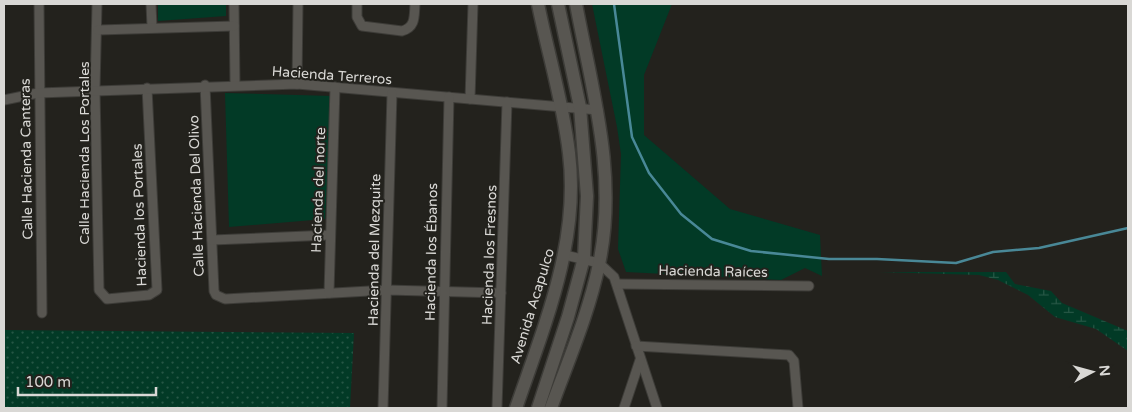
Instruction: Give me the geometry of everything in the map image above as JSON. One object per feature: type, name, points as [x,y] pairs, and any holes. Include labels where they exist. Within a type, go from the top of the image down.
[{"type":"street","name":"Calle Hacienda Canteras","points":[[39,4],[38,93],[42,313]]},
{"type":"street","name":"Calle Hacienda Los Portales","points":[[97,4],[98,30],[95,90],[99,290],[107,299]]},
{"type":"street","points":[[151,4],[152,27]]},
{"type":"street","points":[[234,4],[235,84]]},
{"type":"street","points":[[297,84],[298,4]]},
{"type":"street","points":[[357,4],[356,18],[362,26],[402,31],[408,30],[414,22],[415,4]]},
{"type":"street","points":[[470,99],[473,4]]},
{"type":"street","name":"Avenida Acapulco","points":[[516,408],[551,304],[565,255],[571,187],[569,154],[562,105],[538,4]]},
{"type":"street","points":[[538,408],[568,317],[584,258],[587,196],[580,107],[558,4]]},
{"type":"street","points":[[551,408],[587,308],[599,263],[605,219],[606,178],[598,110],[576,4]]},
{"type":"street","points":[[98,30],[234,26]]},
{"type":"street","name":"Hacienda Terreros","points":[[4,100],[38,93],[235,84],[297,84],[562,105],[598,110]]},
{"type":"street","name":"Calle Hacienda Del Olivo","points":[[205,86],[214,291],[216,295],[225,299],[329,293]]},
{"type":"street","name":"Hacienda los Portales","points":[[107,299],[149,296],[157,290],[147,88]]},
{"type":"street","name":"Hacienda del norte","points":[[329,293],[336,88]]},
{"type":"street","name":"Hacienda del Mezquite","points":[[383,408],[392,93]]},
{"type":"street","name":"Hacienda los Ébanos","points":[[442,408],[448,97]]},
{"type":"street","name":"Hacienda los Fresnos","points":[[497,408],[507,102]]},
{"type":"street","points":[[212,240],[330,235]]},
{"type":"street","points":[[565,255],[599,263],[608,270],[617,284],[640,360],[658,408]]},
{"type":"street","name":"Hacienda Raíces","points":[[617,284],[810,286]]},
{"type":"street","points":[[329,293],[387,290],[501,294]]},
{"type":"street","points":[[636,346],[790,355],[794,361],[798,408]]},
{"type":"street","points":[[624,408],[640,360]]},
{"type":"green space","points":[[158,4],[226,4],[226,16],[158,21]]},
{"type":"green space","points":[[592,4],[672,4],[644,75],[644,135],[730,209],[820,235],[822,276],[805,268],[781,280],[626,272],[618,249],[621,154]]},
{"type":"green space","points":[[225,93],[332,96],[325,219],[229,227]]},
{"type":"green space","points":[[879,272],[1006,272],[1015,284],[1051,291],[1062,303],[1128,331],[1128,351],[1096,329],[1055,317],[1028,295],[998,280],[979,275]]},
{"type":"green space","points":[[4,330],[354,333],[350,408],[4,408]]},
{"type":"waterway","points":[[614,4],[632,137],[649,173],[681,214],[712,239],[751,251],[829,259],[877,259],[956,263],[993,252],[1039,248],[1128,228]]}]
